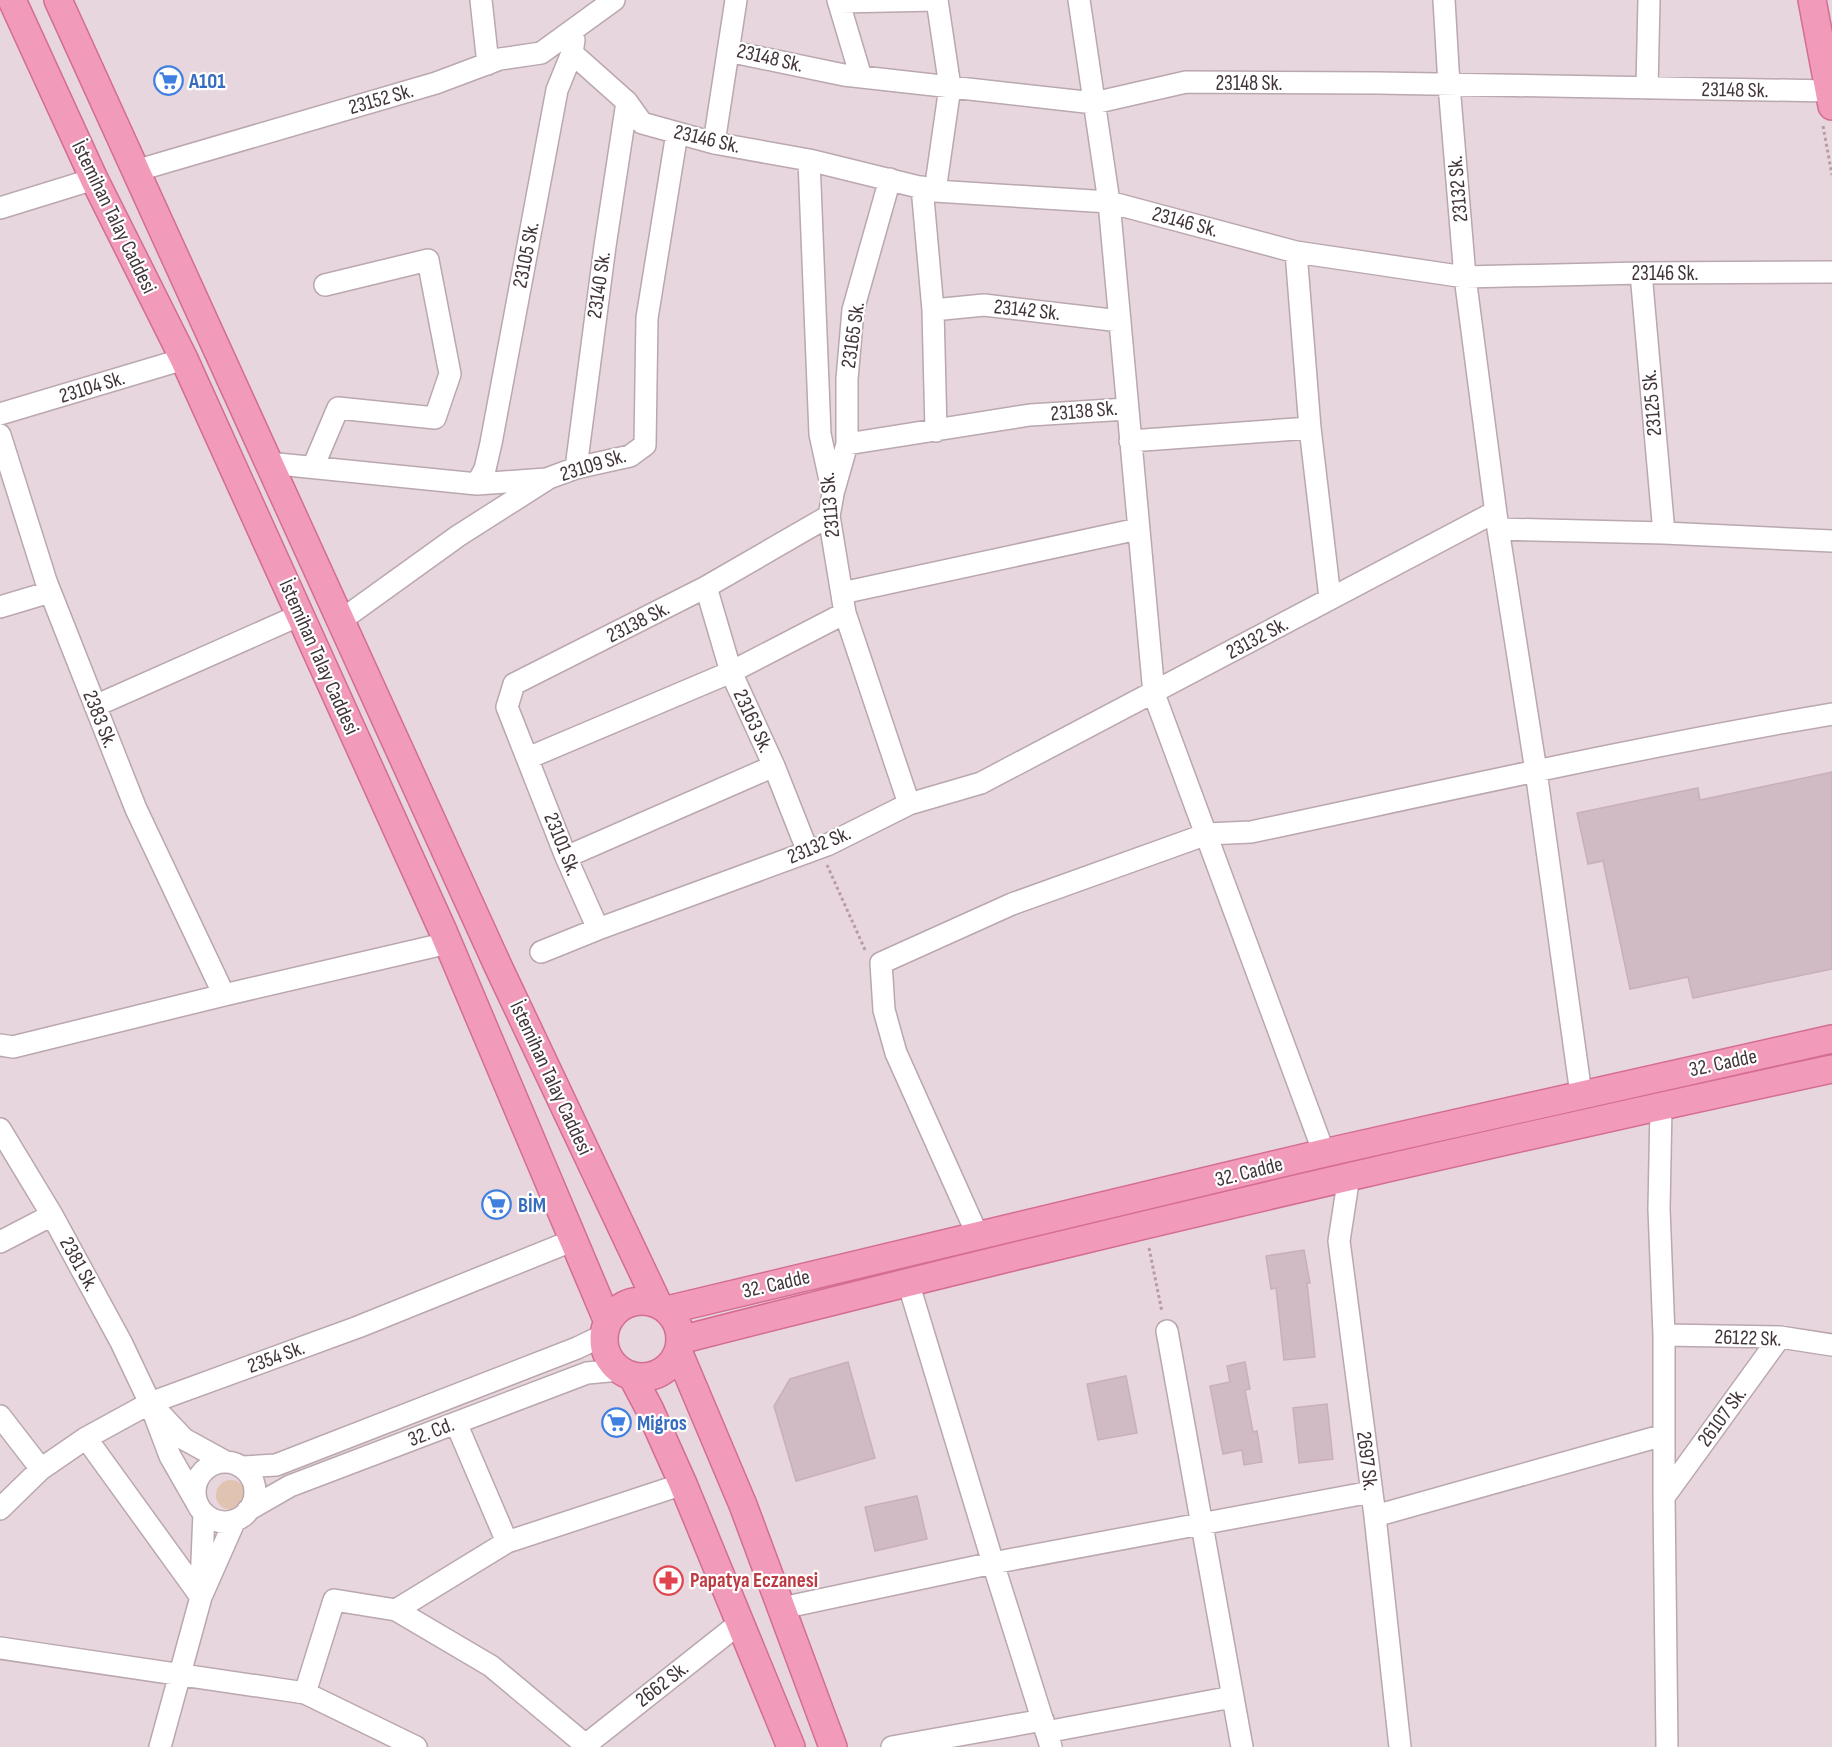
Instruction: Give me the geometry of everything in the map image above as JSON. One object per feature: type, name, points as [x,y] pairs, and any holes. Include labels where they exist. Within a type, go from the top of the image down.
[{"type":"main road","name":"İstemihan Talay Caddesi","points":[[12,0],[94,179],[184,359],[448,943],[574,1240],[606,1329]]},
{"type":"main road","name":"İstemihan Talay Caddesi","points":[[58,0],[503,977],[662,1307]]},
{"type":"main road","points":[[1812,0],[1830,99]]},
{"type":"main road","name":"32. Cadde","points":[[662,1307],[978,1236],[1581,1094],[1832,1039]]},
{"type":"main road","name":"32. Cadde","points":[[679,1346],[909,1281],[1349,1176],[1832,1069]]},
{"type":"main road","points":[[626,1373],[645,1377],[656,1375],[673,1361],[679,1346],[679,1329],[674,1319],[662,1307],[647,1301],[636,1301],[616,1311],[606,1329],[605,1348],[610,1360],[626,1373],[649,1408],[741,1622],[791,1747]]},
{"type":"main road","points":[[679,1346],[743,1505],[833,1747]]},
{"type":"street","points":[[481,0],[488,64]]},
{"type":"street","name":"23152 Sk.","points":[[135,171],[436,83],[500,59],[541,52],[614,0]]},
{"type":"street","name":"23148 Sk.","points":[[736,0],[728,51],[861,77],[1094,104],[1186,82],[1378,82],[1647,88],[1830,99]]},
{"type":"street","points":[[861,77],[839,1],[937,0],[950,87],[929,189],[936,431]]},
{"type":"street","name":"23138 Sk.","points":[[848,444],[1030,416],[1127,409],[1109,202],[1079,0]]},
{"type":"street","name":"23132 Sk.","points":[[541,952],[813,849],[909,804],[981,783],[1154,694],[1330,598],[1497,520],[1466,277],[1444,0]]},
{"type":"street","points":[[1647,88],[1648,0]]},
{"type":"street","name":"23105 Sk.","points":[[477,484],[485,469],[491,443],[557,90],[572,53],[576,27]]},
{"type":"street","points":[[714,143],[728,51]]},
{"type":"street","name":"23146 Sk.","points":[[572,53],[627,102],[642,123],[714,143],[809,160],[929,189],[1109,202],[1296,252],[1466,277],[1832,272]]},
{"type":"street","name":"23140 Sk.","points":[[576,468],[598,291],[627,102]]},
{"type":"street","name":"23109 Sk.","points":[[340,621],[458,536],[549,478],[576,468],[630,456],[645,445],[647,318],[677,133]]},
{"type":"street","name":"23113 Sk.","points":[[809,160],[820,434],[833,494],[829,516],[843,603],[909,804]]},
{"type":"street","points":[[0,208],[94,179]]},
{"type":"street","name":"23165 Sk.","points":[[833,494],[848,444],[847,379],[853,310],[890,179]]},
{"type":"street","points":[[1296,252],[1310,428],[1330,598]]},
{"type":"street","points":[[313,467],[338,408],[435,418],[450,374],[428,260],[325,285]]},
{"type":"street","name":"23125 Sk.","points":[[1641,273],[1664,533]]},
{"type":"street","name":"23142 Sk.","points":[[933,310],[984,305],[1120,321]]},
{"type":"street","name":"23104 Sk.","points":[[0,414],[184,359]]},
{"type":"street","points":[[1127,409],[1154,694],[1324,1153]]},
{"type":"street","points":[[1130,441],[1310,428]]},
{"type":"street","name":"2383 Sk.","points":[[0,435],[50,592],[136,809],[224,995]]},
{"type":"street","points":[[268,463],[477,484],[549,478]]},
{"type":"street","name":"23138 Sk.","points":[[528,758],[507,707],[514,684],[706,587],[829,516]]},
{"type":"street","points":[[1581,1094],[1536,771],[1497,520],[1664,533],[1832,541]]},
{"type":"street","points":[[528,758],[731,672],[843,603],[1138,529]]},
{"type":"street","name":"23163 Sk.","points":[[706,587],[731,672],[813,849]]},
{"type":"street","points":[[0,607],[50,592]]},
{"type":"street","points":[[95,706],[300,615]]},
{"type":"street","points":[[978,1236],[896,1053],[884,1010],[881,963],[1012,904],[1207,834],[1251,832],[1747,728],[1832,714]]},
{"type":"street","name":"23101 Sk.","points":[[528,758],[566,857],[598,929]]},
{"type":"street","points":[[566,857],[774,766]]},
{"type":"street","points":[[0,1045],[13,1047],[448,943]]},
{"type":"street","points":[[1661,1107],[1659,1209],[1664,1335],[1667,1747]]},
{"type":"street","name":"2381 Sk.","points":[[3,1140],[52,1215],[121,1342],[150,1402]]},
{"type":"street","name":"2697 Sk.","points":[[1349,1176],[1339,1241],[1375,1516],[1400,1747]]},
{"type":"street","points":[[0,1242],[52,1215]]},
{"type":"street","name":"2354 Sk.","points":[[0,1509],[41,1469],[86,1438],[150,1402],[358,1327],[574,1240]]},
{"type":"street","points":[[909,1281],[993,1563],[1047,1733]]},
{"type":"street","name":"32. Cd.","points":[[233,1464],[276,1465],[577,1348],[606,1329]]},
{"type":"street","points":[[1167,1331],[1242,1747]]},
{"type":"street","name":"26122 Sk.","points":[[1664,1335],[1779,1337],[1832,1345]]},
{"type":"street","name":"26107 Sk.","points":[[1664,1497],[1779,1337]]},
{"type":"street","name":"32. Cd.","points":[[242,1515],[290,1486],[587,1373],[626,1373]]},
{"type":"street","points":[[150,1402],[184,1439],[249,1474],[255,1492],[253,1502],[242,1515],[201,1597],[160,1747]]},
{"type":"street","points":[[150,1402],[170,1456],[201,1509],[212,1519],[222,1522],[242,1515]]},
{"type":"street","points":[[0,1416],[41,1469]]},
{"type":"street","points":[[456,1423],[507,1542]]},
{"type":"street","points":[[1375,1516],[1664,1435]]},
{"type":"street","points":[[86,1438],[201,1597]]},
{"type":"street","points":[[201,1597],[201,1509],[195,1496],[196,1485],[199,1476],[214,1463],[233,1464]]},
{"type":"street","points":[[396,1610],[507,1542],[683,1484]]},
{"type":"street","points":[[782,1608],[993,1563],[1371,1492]]},
{"type":"street","points":[[305,1693],[334,1599],[396,1610],[491,1666],[586,1746]]},
{"type":"street","name":"2662 Sk.","points":[[586,1746],[741,1622]]},
{"type":"street","points":[[0,1648],[305,1693],[416,1747]]},
{"type":"street","points":[[892,1747],[1047,1733],[1232,1697]]},
{"type":"path","points":[[813,849],[868,956]]},
{"type":"path","points":[[1144,1225],[1167,1331]]},
{"type":"shaded area","points":[[0,0],[1832,0],[1832,1747],[0,1747]]},
{"type":"shaded area","points":[[231,1480],[237,1481],[245,1489],[245,1501],[237,1509],[231,1510],[225,1509],[217,1501],[216,1495],[217,1489],[225,1481]]},
{"type":"building","points":[[1832,772],[1832,969],[1693,998],[1688,977],[1630,989],[1603,861],[1588,864],[1577,813],[1698,788],[1700,800]]},
{"type":"building","points":[[1304,1250],[1310,1283],[1307,1283],[1315,1357],[1284,1360],[1276,1288],[1271,1289],[1266,1256]]},
{"type":"building","points":[[848,1362],[875,1458],[796,1481],[774,1406],[790,1379]]},
{"type":"building","points":[[1245,1362],[1250,1389],[1245,1390],[1253,1432],[1257,1431],[1262,1462],[1244,1465],[1242,1450],[1223,1454],[1210,1386],[1230,1382],[1227,1366]]},
{"type":"building","points":[[1126,1376],[1137,1433],[1098,1440],[1087,1384]]},
{"type":"building","points":[[1327,1404],[1333,1459],[1299,1463],[1293,1408]]},
{"type":"building","points":[[917,1496],[927,1539],[875,1551],[865,1507]]},
{"type":"place","name":"A101","points":[[168,81]]},
{"type":"place","name":"BİM","points":[[497,1205]]},
{"type":"place","name":"Migros","points":[[616,1423]]},
{"type":"place","name":"Papatya Eczanesi","points":[[669,1580]]}]
